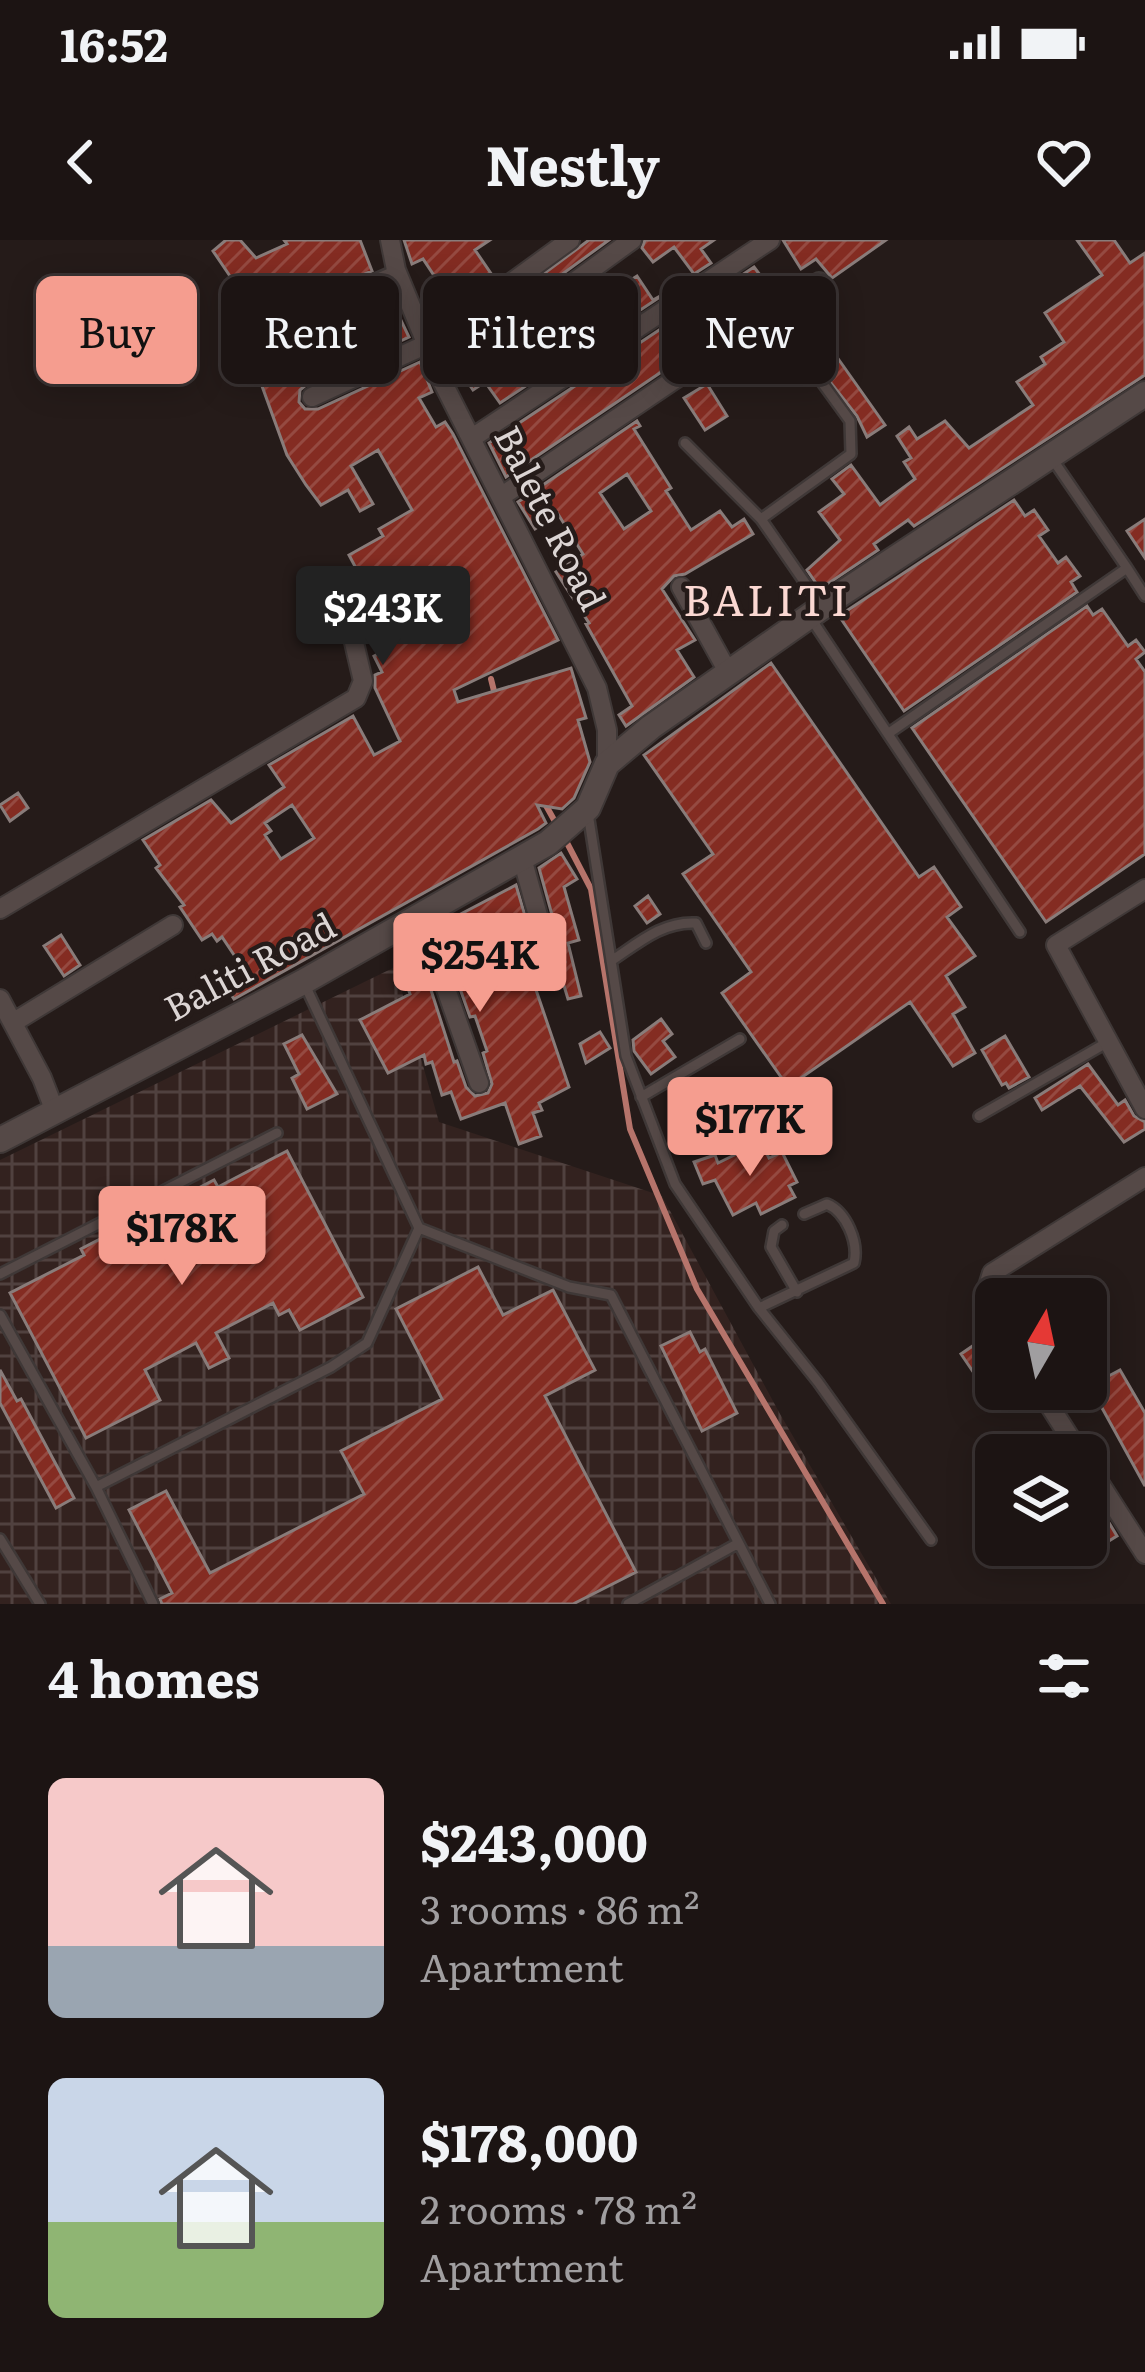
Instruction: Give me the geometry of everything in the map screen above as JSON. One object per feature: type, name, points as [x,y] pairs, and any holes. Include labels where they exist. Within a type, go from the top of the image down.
[{"type":"main road","points":[[582,814],[607,764],[728,672],[1145,394]]},
{"type":"main road","name":"Baliti Road","points":[[0,1140],[303,982],[548,843],[582,814]]},
{"type":"street","name":"Balete Road","points":[[390,240],[396,270],[423,334]]},
{"type":"street","points":[[520,276],[570,240]]},
{"type":"street","points":[[583,276],[632,240]]},
{"type":"street","points":[[472,438],[770,240]]},
{"type":"street","points":[[312,397],[423,346]]},
{"type":"street","name":"Balete Road","points":[[444,384],[597,688],[607,730],[607,764]]},
{"type":"street","points":[[502,496],[668,384]]},
{"type":"street","points":[[0,909],[356,698],[363,681],[339,578]]},
{"type":"street","points":[[681,586],[728,672]]},
{"type":"street","points":[[522,858],[552,966]]},
{"type":"street","points":[[1145,889],[1056,945],[1145,1109]]},
{"type":"street","points":[[420,915],[478,1083]]},
{"type":"street","points":[[14,1022],[173,926]]},
{"type":"street","points":[[0,999],[54,1108]]},
{"type":"street","points":[[990,1278],[1145,1177]]},
{"type":"street","points":[[1107,1495],[1145,1554]]},
{"type":"lane","points":[[382,276],[396,270]]},
{"type":"lane","points":[[761,519],[851,454],[850,421],[823,384]]},
{"type":"lane","points":[[685,443],[761,519],[889,733],[1020,932]]},
{"type":"lane","points":[[1051,458],[1145,596]]},
{"type":"lane","points":[[889,733],[1126,568]]},
{"type":"lane","points":[[582,814],[626,1056],[675,1184],[758,1308],[818,1382],[931,1540]]},
{"type":"lane","points":[[610,961],[665,926],[682,922],[696,922],[706,944]]},
{"type":"lane","points":[[303,982],[419,1228],[568,1287],[611,1295],[770,1604]]},
{"type":"lane","points":[[641,1097],[740,1039]]},
{"type":"lane","points":[[979,1116],[1108,1042]]},
{"type":"lane","points":[[0,1274],[277,1133]]},
{"type":"lane","points":[[758,1308],[854,1263],[856,1245],[834,1206],[827,1204],[804,1214]]},
{"type":"lane","points":[[782,1225],[774,1231],[771,1247],[797,1292]]},
{"type":"lane","points":[[96,1487],[331,1367],[367,1343],[419,1228]]},
{"type":"lane","points":[[0,1315],[96,1487],[153,1604]]},
{"type":"lane","points":[[0,1539],[40,1604]]},
{"type":"lane","points":[[628,1604],[737,1544]]},
{"type":"shaded area","points":[[395,967],[439,1122],[662,1196],[780,1414],[891,1604],[0,1604],[0,1160]]},
{"type":"building","points":[[226,240],[240,240],[256,258],[287,244],[284,240],[360,240],[372,271],[360,276],[230,276],[213,251]]},
{"type":"building","points":[[404,240],[490,240],[475,250],[493,276],[434,276],[423,259],[412,264]]},
{"type":"building","points":[[589,240],[609,240],[560,276],[541,276]]},
{"type":"building","points":[[645,240],[714,240],[701,249],[711,263],[694,274],[674,247],[653,262],[642,248]]},
{"type":"building","points":[[783,240],[886,240],[835,276],[816,259],[801,269]]},
{"type":"building","points":[[1077,240],[1114,240],[1130,263],[1145,253],[1145,375],[914,526],[908,520],[874,544],[878,550],[820,589],[807,570],[840,540],[819,512],[844,494],[832,479],[851,465],[880,505],[915,479],[904,462],[911,458],[897,436],[909,427],[917,439],[945,421],[969,448],[1033,405],[1017,382],[1045,364],[1041,357],[1064,342],[1045,313],[1102,275]]},
{"type":"building","points":[[754,267],[760,275],[759,276],[740,276]]},
{"type":"building","points":[[638,278],[653,300],[662,296],[638,312]]},
{"type":"building","points":[[399,316],[409,337],[399,342]]},
{"type":"building","points":[[662,328],[662,371],[506,477],[489,443],[578,384],[638,384],[638,344]]},
{"type":"building","points":[[836,356],[885,425],[867,437],[832,384],[836,384]]},
{"type":"building","points":[[420,362],[423,384],[429,384],[432,392],[419,398],[436,427],[445,422],[453,434],[558,640],[454,690],[458,702],[571,668],[586,718],[578,720],[590,762],[574,798],[562,809],[537,805],[546,823],[538,829],[234,999],[228,990],[248,976],[222,937],[217,941],[212,934],[202,940],[143,840],[211,800],[231,823],[284,787],[269,765],[353,716],[374,755],[400,741],[375,688],[375,675],[382,672],[374,656],[383,651],[375,637],[382,634],[377,622],[383,619],[349,555],[383,536],[379,529],[412,510],[378,450],[351,466],[373,504],[360,511],[348,490],[321,505],[287,455],[262,386],[308,384],[300,390],[299,402],[305,409],[318,409],[372,384],[399,384],[399,372]],"holes":[[[292,805],[314,838],[281,859],[265,835],[271,831],[265,823]]]},
{"type":"building","points":[[486,384],[529,384],[500,403]]},
{"type":"building","points":[[707,384],[727,416],[705,430],[684,398]]},
{"type":"building","points":[[637,421],[640,426],[634,429],[691,530],[720,511],[732,527],[744,519],[753,534],[674,576],[662,589],[695,640],[677,650],[694,677],[626,726],[619,715],[632,706],[556,572],[583,554],[558,514],[535,529],[518,502]],"holes":[[[627,474],[651,511],[624,529],[600,493]]]},
{"type":"building","points":[[1014,500],[1025,516],[1034,510],[1048,530],[1039,536],[1058,563],[1066,557],[1080,576],[1071,582],[1077,592],[904,711],[839,616]]},
{"type":"building","points":[[1145,519],[1145,558],[1127,531]]},
{"type":"building","points":[[1087,606],[1093,615],[1102,609],[1128,646],[1136,640],[1145,652],[1136,659],[1145,672],[1145,854],[1046,922],[912,728]]},
{"type":"building","points":[[771,663],[919,877],[934,867],[961,907],[947,917],[975,956],[946,976],[965,1007],[953,1014],[975,1053],[953,1066],[910,1002],[788,1087],[722,993],[751,972],[683,874],[713,854],[644,755]]},
{"type":"building","points":[[18,793],[28,808],[10,821],[0,805]]},
{"type":"building","points":[[561,853],[577,879],[564,887],[579,940],[568,943],[581,996],[568,999],[561,976],[565,962],[539,868]]},
{"type":"building","points":[[516,885],[542,974],[532,978],[569,1087],[539,1103],[542,1110],[533,1113],[541,1136],[519,1144],[505,1103],[461,1119],[451,1092],[442,1095],[432,1062],[426,1064],[424,1055],[388,1073],[360,1020],[410,994],[396,953],[416,943],[466,1087],[475,1096],[488,1093],[492,1084],[483,1053],[487,1051],[438,926]]},
{"type":"building","points":[[648,896],[660,914],[647,923],[635,906]]},
{"type":"building","points":[[61,935],[80,965],[64,976],[44,946]]},
{"type":"building","points":[[661,1019],[672,1034],[663,1041],[675,1057],[651,1074],[634,1051],[633,1040]]},
{"type":"building","points":[[600,1032],[610,1048],[586,1063],[580,1044]]},
{"type":"building","points":[[302,1035],[337,1094],[307,1109],[292,1078],[299,1074],[284,1044]]},
{"type":"building","points":[[1005,1036],[1029,1077],[1009,1088],[1002,1085],[982,1050]]},
{"type":"building","points":[[1088,1064],[1118,1105],[1125,1100],[1134,1116],[1145,1122],[1145,1129],[1124,1142],[1080,1086],[1042,1110],[1035,1098]]},
{"type":"building","points":[[761,1142],[769,1158],[782,1152],[797,1182],[789,1186],[795,1197],[761,1214],[756,1203],[733,1215],[715,1180],[703,1184],[694,1162],[715,1155],[718,1163]]},
{"type":"building","points":[[287,1151],[363,1297],[300,1330],[289,1310],[279,1315],[273,1303],[216,1333],[229,1358],[209,1368],[196,1343],[145,1370],[160,1400],[86,1438],[10,1293],[84,1255],[81,1249],[214,1180],[218,1187]]},
{"type":"building","points":[[478,1267],[503,1315],[553,1290],[595,1370],[545,1396],[636,1572],[573,1604],[162,1604],[160,1599],[172,1593],[129,1510],[166,1491],[210,1573],[364,1494],[341,1451],[442,1399],[396,1309]]},
{"type":"building","points":[[690,1332],[700,1352],[705,1349],[737,1413],[702,1431],[661,1346]]},
{"type":"building","points":[[975,1344],[975,1375],[961,1354]]},
{"type":"building","points":[[0,1370],[17,1401],[21,1399],[74,1498],[56,1508],[0,1403]]},
{"type":"building","points":[[1120,1370],[1145,1413],[1145,1486],[1103,1410],[1107,1410],[1107,1377]]},
{"type":"building","points":[[1107,1522],[1117,1536],[1107,1542]]},
{"type":"waterway","points":[[491,679],[496,699]]},
{"type":"waterway","points":[[544,802],[558,827]]},
{"type":"waterway","points":[[565,839],[591,889],[630,1129],[697,1289],[883,1604]]},
{"type":"district","name":"BALITI","points":[[767,601]]}]
